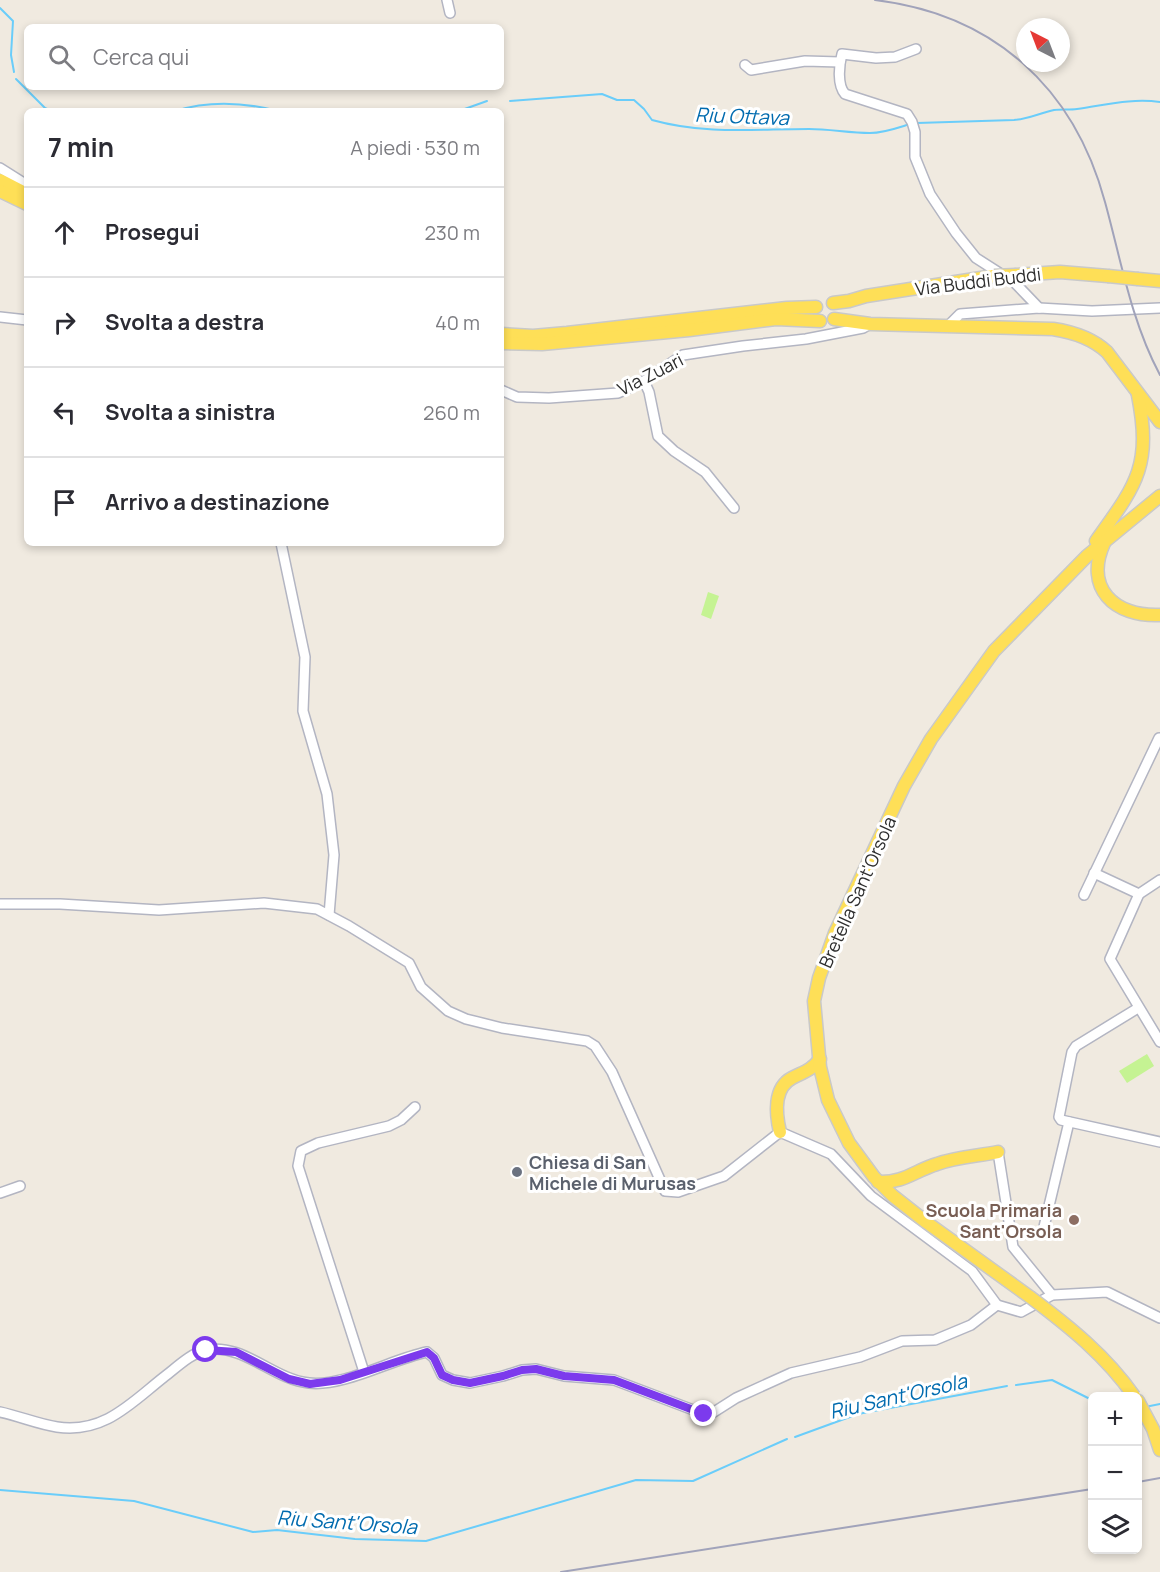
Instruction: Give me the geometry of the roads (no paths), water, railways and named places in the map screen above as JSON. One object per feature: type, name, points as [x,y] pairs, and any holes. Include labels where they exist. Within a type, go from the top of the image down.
[{"type":"main road","points":[[0,180],[24,192]]},
{"type":"main road","points":[[0,191],[24,203]]},
{"type":"main road","name":"Via Buddi Buddi","points":[[832,303],[849,302],[866,296],[994,276],[1060,272],[1160,281]]},
{"type":"main road","points":[[504,334],[532,336],[567,333],[787,308],[816,307],[824,301],[832,303],[837,313],[834,319],[827,323],[775,319],[578,341],[504,344]]},
{"type":"main road","points":[[816,307],[815,313],[820,321]]},
{"type":"main road","name":"Via Buddi Buddi","points":[[834,319],[870,324],[1053,329],[1075,333],[1099,344],[1107,352],[1160,422]]},
{"type":"main road","points":[[1087,556],[1130,493],[1141,466],[1144,429],[1137,391]]},
{"type":"main road","name":"Bretella Sant'Orsola","points":[[1131,1392],[1102,1355],[1078,1334],[903,1204],[878,1182],[849,1143],[828,1100],[820,1059],[814,1001],[819,978],[835,933],[921,754],[994,651],[1087,556],[1160,496]]},
{"type":"main road","points":[[1106,540],[1099,555],[1098,573],[1102,589],[1108,598],[1123,609],[1148,615],[1160,615]]},
{"type":"main road","points":[[780,1132],[775,1110],[783,1087],[788,1081],[813,1068],[820,1059]]},
{"type":"main road","points":[[800,1075],[815,1076],[824,1081]]},
{"type":"main road","points":[[878,1182],[906,1179],[936,1164],[998,1152]]},
{"type":"main road","points":[[903,1204],[900,1191],[906,1179]]},
{"type":"main road","points":[[1142,1411],[1160,1450]]},
{"type":"street","points":[[447,0],[450,13]]},
{"type":"street","points":[[916,49],[895,57],[876,58],[842,54],[841,89],[845,94],[907,114],[915,132],[915,157],[930,194],[956,233],[975,258],[1015,283],[1039,308]]},
{"type":"street","points":[[745,65],[751,70],[805,62],[840,62]]},
{"type":"street","points":[[0,168],[24,183]]},
{"type":"street","points":[[947,327],[960,314],[1039,308],[1092,311],[1160,308]]},
{"type":"street","points":[[0,317],[24,320]]},
{"type":"street","name":"Via Zuari","points":[[504,391],[517,397],[549,398],[618,393],[644,381],[683,355],[806,339],[863,328],[870,324]]},
{"type":"street","points":[[644,381],[649,392],[658,436],[674,451],[705,472],[734,508]]},
{"type":"street","points":[[282,546],[305,657],[303,711],[327,794],[334,855],[329,915]]},
{"type":"street","points":[[1084,894],[1160,738]]},
{"type":"street","points":[[1094,873],[1138,894]]},
{"type":"street","points":[[1159,884],[1138,894],[1110,959],[1160,1042]]},
{"type":"street","points":[[0,904],[60,904],[159,910],[264,903],[317,909],[409,963],[421,987],[448,1011],[466,1019],[502,1028],[587,1041],[596,1046],[612,1072],[665,1191],[678,1192],[724,1176],[780,1132],[831,1154],[872,1196],[972,1271],[997,1305],[1021,1312],[1052,1295],[1107,1292],[1160,1318]]},
{"type":"street","points":[[1138,1008],[1082,1041],[1072,1052],[1059,1118],[1160,1142]]},
{"type":"street","points":[[364,1372],[298,1166],[301,1151],[318,1143],[389,1126],[401,1120],[415,1107]]},
{"type":"street","points":[[1043,1231],[1069,1122]]},
{"type":"street","points":[[998,1152],[1013,1247],[1052,1295]]},
{"type":"street","points":[[0,1193],[20,1186]]},
{"type":"street","points":[[0,1412],[58,1428],[105,1422],[190,1358],[206,1350],[236,1352],[289,1379],[310,1384],[340,1380],[427,1352],[434,1358],[442,1375],[453,1380],[470,1383],[522,1370],[536,1369],[564,1376],[614,1380],[704,1414],[714,1412],[736,1398],[791,1373],[860,1357],[902,1341],[935,1340],[971,1325],[997,1305]]},
{"type":"waterway","name":"Riu Ottava","points":[[0,8],[13,21],[11,55],[14,72]]},
{"type":"waterway","name":"Riu Ottava","points":[[16,79],[24,87]]},
{"type":"waterway","name":"Riu Ottava","points":[[27,90],[45,108]]},
{"type":"waterway","name":"Riu Ottava","points":[[510,101],[602,94],[617,100],[634,100],[652,120],[692,128],[817,129],[870,133],[910,124]]},
{"type":"waterway","name":"Riu Ottava","points":[[467,108],[487,101]]},
{"type":"waterway","name":"Riu Ottava","points":[[917,123],[1014,120],[1054,110],[1129,101],[1160,102]]},
{"type":"waterway","name":"Riu Ottava","points":[[185,108],[214,104],[262,108]]},
{"type":"waterway","name":"Riu Sant'Orsola","points":[[1016,1385],[1052,1380],[1088,1398]]},
{"type":"waterway","name":"Riu Sant'Orsola","points":[[795,1437],[858,1414],[1007,1386]]},
{"type":"waterway","name":"Riu Sant'Orsola","points":[[1145,1407],[1160,1404]]},
{"type":"waterway","name":"Riu Sant'Orsola","points":[[0,1490],[134,1501],[253,1532],[277,1530],[355,1539],[426,1541],[636,1480],[693,1481],[787,1439]]},
{"type":"railway","points":[[875,0],[917,8],[956,21],[991,40],[1023,63],[1050,91],[1073,124],[1091,161],[1105,202],[1134,312],[1160,375]]},
{"type":"railway","points":[[1142,1481],[1160,1478]]},
{"type":"railway","points":[[561,1572],[1088,1490]]},
{"type":"place","name":"Chiesa di San Michele di Murusas","points":[[517,1172]]},
{"type":"place","name":"Scuola Primaria Sant'Orsola","points":[[1074,1220]]}]
